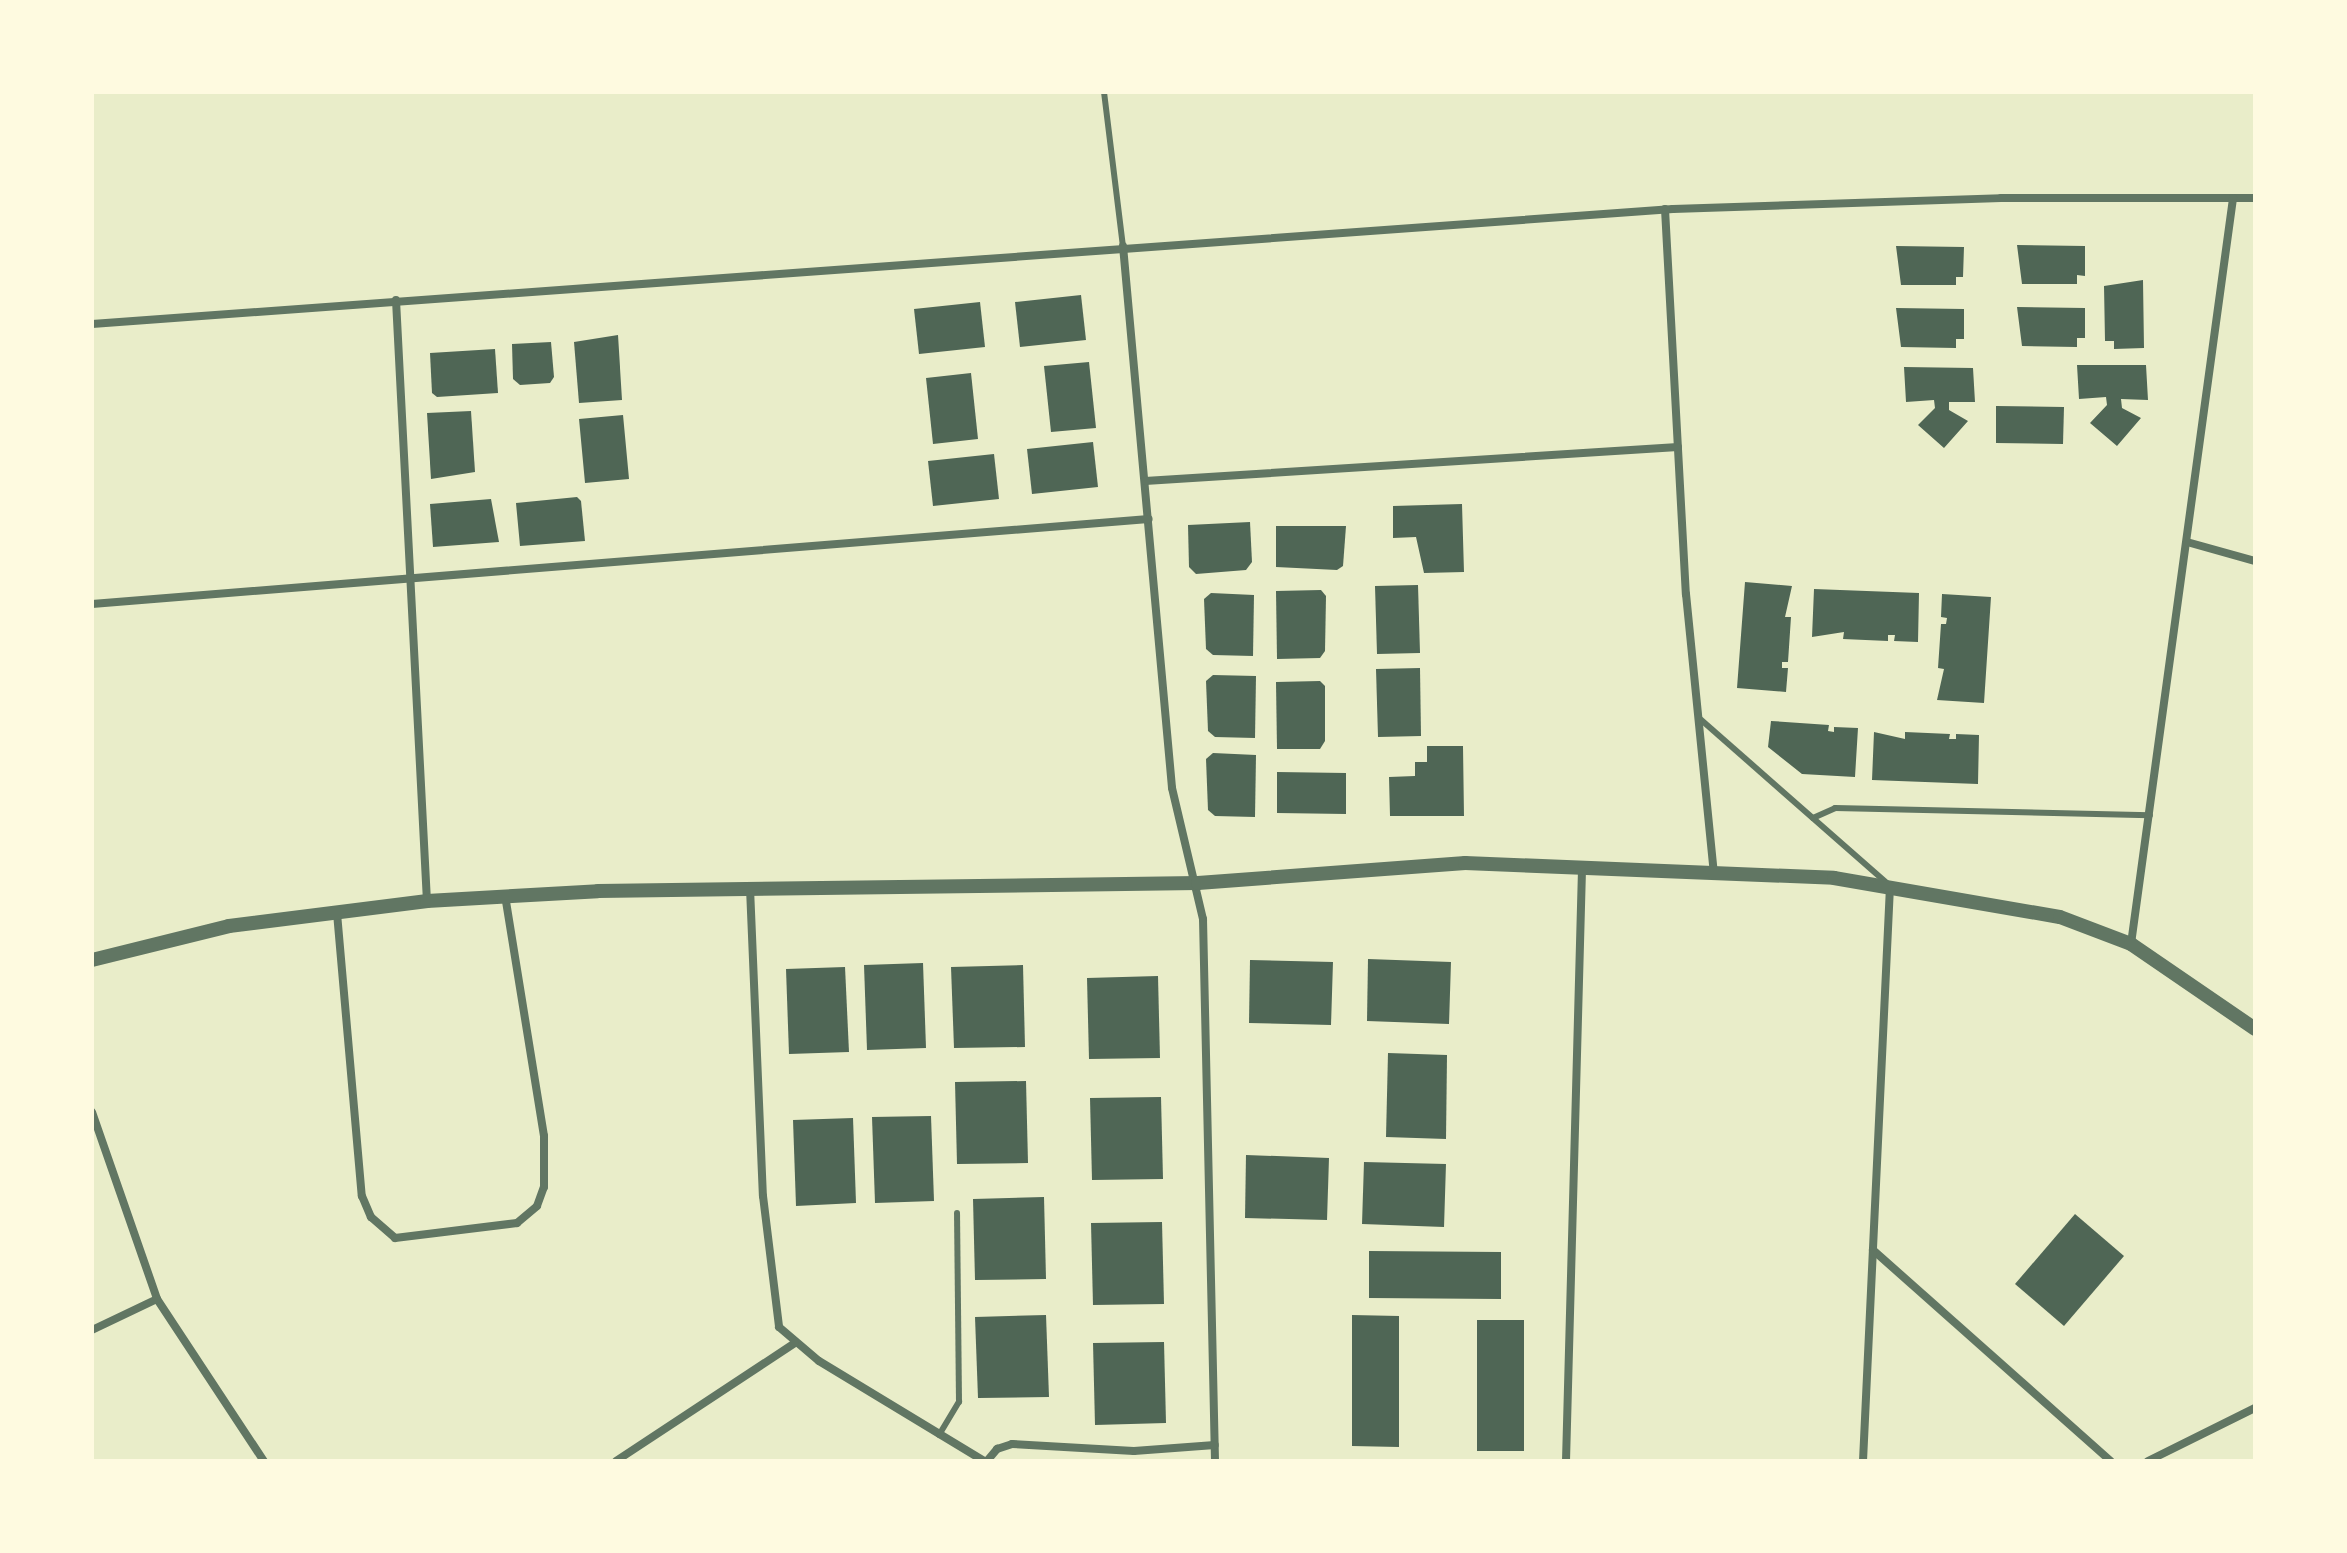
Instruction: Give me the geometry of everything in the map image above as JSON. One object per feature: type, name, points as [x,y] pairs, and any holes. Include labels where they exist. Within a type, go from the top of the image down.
[{"type":"street","points":[[92,324],[1123,246],[1665,209],[2001,198],[2255,198]]},
{"type":"street","points":[[2131,944],[2233,198]]},
{"type":"street","points":[[1665,209],[1678,447],[1714,873]]},
{"type":"street","points":[[1123,246],[1172,788],[1198,883],[1215,1461]]},
{"type":"street","points":[[396,300],[427,901]]},
{"type":"street","points":[[1145,481],[1678,447]]},
{"type":"street","points":[[92,604],[410,581],[1149,519]]},
{"type":"street","points":[[2187,542],[2255,561]]},
{"type":"street","points":[[92,960],[229,926],[427,901],[750,888],[1198,883],[1465,863],[1714,873],[1890,885],[2060,917],[2131,944],[2255,1029]]},
{"type":"street","points":[[1566,1461],[1582,868]]},
{"type":"street","points":[[1863,1461],[1890,885]]},
{"type":"street","points":[[750,888],[774,1311],[779,1327],[795,1343],[985,1461],[997,1449],[1012,1444],[1134,1451],[1215,1445]]},
{"type":"street","points":[[337,913],[362,1196],[371,1217],[395,1238],[517,1223],[537,1206],[544,1187],[544,1136],[505,896]]},
{"type":"street","points":[[92,1112],[157,1299],[264,1461]]},
{"type":"street","points":[[1873,1250],[2111,1461]]},
{"type":"street","points":[[92,1330],[157,1299]]},
{"type":"street","points":[[616,1461],[795,1343]]},
{"type":"street","points":[[2148,1461],[2255,1408]]},
{"type":"lane","points":[[1104,92],[1123,246]]},
{"type":"lane","points":[[1699,718],[1890,885]]},
{"type":"lane","points":[[1813,818],[1835,808],[2150,815]]},
{"type":"lane","points":[[939,1435],[959,1402],[957,1213]]},
{"type":"building","points":[[2017,245],[2085,246],[2085,276],[2077,275],[2077,284],[2022,284]]},
{"type":"building","points":[[1896,246],[1964,247],[1963,277],[1956,277],[1956,285],[1901,285]]},
{"type":"building","points":[[2143,280],[2144,348],[2114,349],[2114,341],[2105,341],[2104,286]]},
{"type":"building","points":[[1081,295],[1086,340],[1020,347],[1015,302]]},
{"type":"building","points":[[980,302],[985,347],[919,354],[914,309]]},
{"type":"building","points":[[2017,307],[2085,308],[2085,338],[2077,338],[2077,347],[2022,346]]},
{"type":"building","points":[[1896,308],[1964,309],[1964,339],[1956,339],[1956,348],[1901,347]]},
{"type":"building","points":[[618,335],[622,400],[579,403],[574,342]]},
{"type":"building","points":[[551,342],[554,377],[550,383],[520,385],[513,379],[512,344]]},
{"type":"building","points":[[495,349],[498,393],[437,397],[432,393],[430,353]]},
{"type":"building","points":[[1089,362],[1096,428],[1051,432],[1044,366]]},
{"type":"building","points":[[2077,365],[2146,365],[2148,400],[2121,399],[2122,408],[2141,418],[2117,446],[2090,423],[2107,405],[2106,397],[2079,399]]},
{"type":"building","points":[[1904,367],[1973,368],[1975,402],[1949,402],[1949,410],[1968,421],[1944,448],[1918,425],[1935,408],[1934,400],[1906,402]]},
{"type":"building","points":[[971,373],[978,439],[933,444],[926,378]]},
{"type":"building","points":[[1996,406],[2064,407],[2063,444],[1996,443]]},
{"type":"building","points":[[471,411],[475,472],[431,479],[427,413]]},
{"type":"building","points":[[623,415],[629,479],[585,483],[579,419]]},
{"type":"building","points":[[1093,442],[1098,487],[1032,494],[1027,449]]},
{"type":"building","points":[[994,454],[999,499],[933,506],[928,461]]},
{"type":"building","points":[[577,497],[581,501],[585,541],[520,546],[516,503]]},
{"type":"building","points":[[491,499],[499,542],[433,547],[430,504]]},
{"type":"building","points":[[1462,504],[1464,572],[1424,573],[1416,537],[1393,538],[1393,506]]},
{"type":"building","points":[[1250,522],[1252,562],[1246,570],[1196,574],[1189,567],[1188,525]]},
{"type":"building","points":[[1276,526],[1346,526],[1343,566],[1337,570],[1276,567]]},
{"type":"building","points":[[1745,582],[1792,586],[1785,617],[1791,617],[1788,662],[1782,662],[1782,668],[1788,668],[1786,692],[1737,688]]},
{"type":"building","points":[[1418,585],[1420,653],[1377,654],[1375,586]]},
{"type":"building","points":[[1814,589],[1919,593],[1918,642],[1894,641],[1895,635],[1888,635],[1888,641],[1843,639],[1844,632],[1812,637]]},
{"type":"building","points":[[1321,590],[1326,596],[1325,651],[1320,658],[1277,659],[1276,591]]},
{"type":"building","points":[[1211,593],[1254,595],[1253,656],[1213,655],[1206,649],[1204,599]]},
{"type":"building","points":[[1942,594],[1991,597],[1984,703],[1937,700],[1944,669],[1938,668],[1941,624],[1946,624],[1947,618],[1941,617]]},
{"type":"building","points":[[1420,668],[1421,736],[1378,737],[1376,669]]},
{"type":"building","points":[[1213,675],[1256,676],[1255,738],[1215,737],[1208,731],[1206,681]]},
{"type":"building","points":[[1320,681],[1325,686],[1325,741],[1320,749],[1277,749],[1276,682]]},
{"type":"building","points":[[1771,721],[1829,725],[1828,731],[1834,732],[1834,727],[1858,728],[1855,777],[1802,774],[1768,747]]},
{"type":"building","points":[[1874,732],[1905,739],[1905,732],[1950,734],[1949,739],[1956,739],[1956,734],[1979,735],[1978,784],[1872,780]]},
{"type":"building","points":[[1427,746],[1463,746],[1464,816],[1390,816],[1389,777],[1415,776],[1415,762],[1427,762]]},
{"type":"building","points":[[1213,753],[1256,755],[1255,817],[1215,816],[1208,810],[1206,759]]},
{"type":"building","points":[[1277,772],[1346,773],[1346,814],[1277,813]]},
{"type":"building","points":[[1368,959],[1451,962],[1449,1024],[1367,1021]]},
{"type":"building","points":[[1250,960],[1333,962],[1331,1025],[1249,1023]]},
{"type":"building","points":[[923,963],[926,1048],[867,1050],[864,965]]},
{"type":"building","points":[[1023,965],[1025,1047],[954,1048],[951,967]]},
{"type":"building","points":[[845,967],[849,1052],[789,1054],[786,969]]},
{"type":"building","points":[[1158,976],[1160,1058],[1089,1059],[1087,978]]},
{"type":"building","points":[[1388,1053],[1447,1055],[1446,1139],[1386,1137]]},
{"type":"building","points":[[1026,1081],[1028,1163],[957,1164],[955,1082]]},
{"type":"building","points":[[1161,1097],[1163,1179],[1092,1180],[1090,1098]]},
{"type":"building","points":[[931,1116],[934,1201],[875,1203],[872,1117]]},
{"type":"building","points":[[853,1118],[856,1203],[796,1206],[793,1120]]},
{"type":"building","points":[[1246,1155],[1329,1158],[1327,1220],[1245,1218]]},
{"type":"building","points":[[1364,1162],[1446,1164],[1444,1227],[1362,1224]]},
{"type":"building","points":[[1044,1197],[1046,1279],[975,1280],[973,1199]]},
{"type":"building","points":[[2075,1214],[2124,1256],[2064,1326],[2015,1284]]},
{"type":"building","points":[[1162,1222],[1164,1304],[1093,1305],[1091,1223]]},
{"type":"building","points":[[1369,1251],[1501,1252],[1501,1299],[1369,1298]]},
{"type":"building","points":[[1046,1315],[1049,1397],[978,1398],[975,1317]]},
{"type":"building","points":[[1352,1315],[1399,1316],[1399,1447],[1352,1446]]},
{"type":"building","points":[[1477,1320],[1524,1320],[1524,1451],[1477,1451]]},
{"type":"building","points":[[1164,1342],[1166,1423],[1095,1425],[1093,1343]]}]
